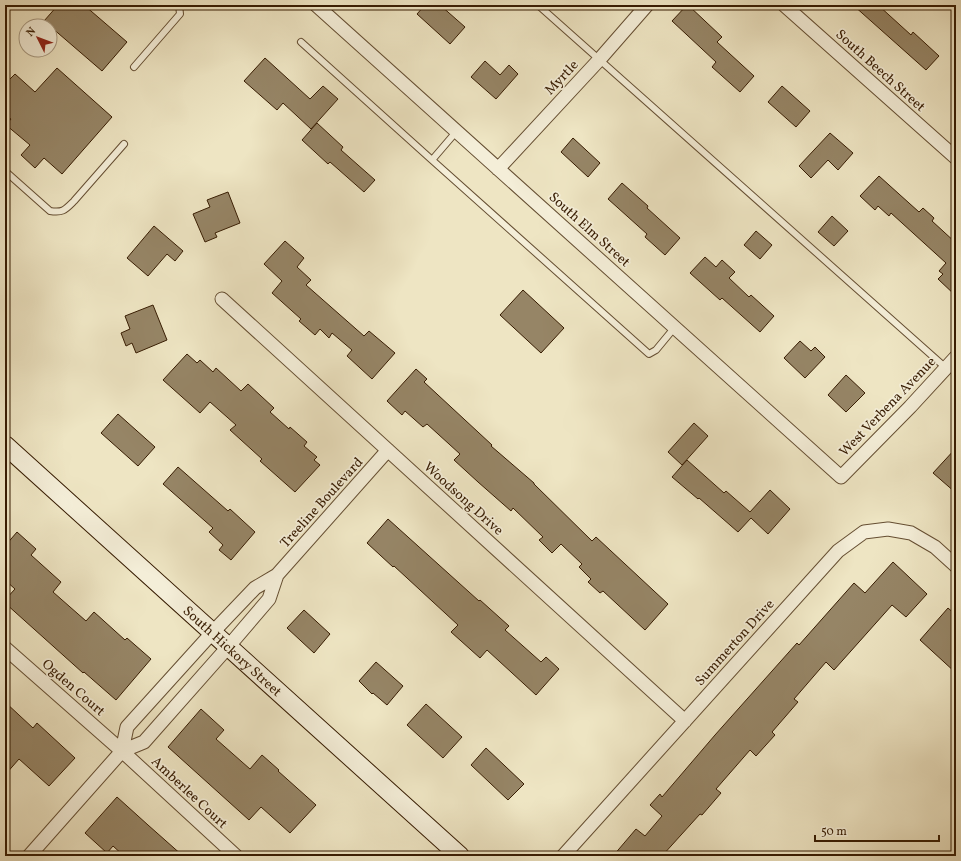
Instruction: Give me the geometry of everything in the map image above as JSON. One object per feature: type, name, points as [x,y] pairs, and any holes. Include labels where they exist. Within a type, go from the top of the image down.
[{"type":"street","name":"South Elm Street","points":[[316,5],[841,477]]},
{"type":"street","name":"Myrtle","points":[[498,169],[599,60],[646,5]]},
{"type":"street","name":"South Beech Street","points":[[784,5],[956,158]]},
{"type":"street","name":"Woodsong Drive","points":[[222,299],[685,721]]},
{"type":"street","name":"West Verbena Avenue","points":[[841,477],[910,408],[956,357]]},
{"type":"street","name":"South Hickory Street","points":[[5,445],[460,856]]},
{"type":"street","name":"Treeline Boulevard","points":[[122,751],[127,727],[212,633],[256,588],[277,575],[388,450]]},
{"type":"street","name":"Summerton Drive","points":[[563,856],[838,551],[864,532],[888,529],[911,533],[935,547],[956,566]]},
{"type":"street","name":"Treeline Boulevard","points":[[122,751],[144,742],[228,647],[269,599],[277,575]]},
{"type":"street","name":"Ogden Court","points":[[5,648],[122,751]]},
{"type":"street","points":[[28,856],[122,751]]},
{"type":"street","name":"Amberlee Court","points":[[122,751],[236,856]]},
{"type":"lane","points":[[134,67],[180,14],[179,5]]},
{"type":"lane","points":[[538,5],[946,368]]},
{"type":"lane","points":[[301,42],[649,354],[656,350],[674,327]]},
{"type":"lane","points":[[432,160],[456,132]]},
{"type":"lane","points":[[5,171],[50,211],[58,213],[65,210],[74,201],[124,144]]},
{"type":"building","points":[[58,5],[84,5],[127,42],[102,71],[58,33],[58,18],[47,18]]},
{"type":"building","points":[[425,5],[440,5],[465,27],[450,44],[417,14]]},
{"type":"building","points":[[687,5],[722,37],[717,42],[754,76],[740,92],[712,67],[716,62],[672,21]]},
{"type":"building","points":[[853,5],[878,5],[911,35],[913,32],[939,56],[926,70]]},
{"type":"building","points":[[265,58],[310,99],[323,86],[338,99],[311,129],[283,103],[277,110],[244,81]]},
{"type":"building","points":[[485,61],[500,75],[509,65],[518,74],[496,99],[471,77]]},
{"type":"building","points":[[57,68],[112,117],[62,174],[44,158],[35,168],[21,155],[30,145],[6,125],[11,119],[5,115],[5,84],[15,74],[35,92]]},
{"type":"building","points":[[782,86],[810,111],[796,127],[768,102]]},
{"type":"building","points":[[317,123],[343,147],[341,150],[375,180],[364,192],[330,162],[328,164],[302,140]]},
{"type":"building","points":[[830,133],[853,153],[838,170],[828,160],[811,178],[799,166]]},
{"type":"building","points":[[573,138],[600,163],[588,177],[561,152]]},
{"type":"building","points":[[879,176],[919,212],[923,208],[934,218],[932,221],[956,243],[956,296],[938,279],[943,274],[939,271],[946,263],[891,213],[889,216],[878,206],[875,210],[860,196]]},
{"type":"building","points":[[622,183],[648,206],[647,208],[680,238],[665,255],[645,237],[647,234],[608,199]]},
{"type":"building","points":[[228,192],[240,223],[215,233],[217,237],[205,242],[193,214],[210,207],[207,200]]},
{"type":"building","points":[[832,216],[848,231],[834,246],[818,232]]},
{"type":"building","points":[[154,226],[183,251],[175,261],[167,254],[148,276],[127,258]]},
{"type":"building","points":[[756,231],[772,245],[760,259],[744,245]]},
{"type":"building","points":[[285,241],[304,258],[297,267],[311,280],[306,285],[364,336],[369,331],[395,353],[372,379],[347,356],[352,350],[332,333],[329,338],[320,329],[315,335],[299,321],[301,319],[272,293],[282,281],[264,264]]},
{"type":"building","points":[[705,257],[716,267],[722,260],[735,272],[729,278],[749,297],[751,295],[774,316],[760,332],[722,298],[720,300],[690,273]]},
{"type":"building","points":[[523,290],[564,328],[541,353],[500,315]]},
{"type":"building","points":[[153,305],[167,340],[136,353],[132,343],[126,346],[121,333],[130,329],[125,316]]},
{"type":"building","points":[[800,341],[811,351],[815,347],[825,357],[805,378],[784,358]]},
{"type":"building","points":[[187,354],[197,363],[200,360],[213,372],[216,368],[241,391],[248,384],[274,408],[270,412],[289,429],[290,427],[307,442],[304,446],[317,457],[314,460],[320,465],[295,492],[260,461],[262,459],[230,430],[236,425],[210,402],[200,413],[163,380]]},
{"type":"building","points":[[416,369],[427,379],[424,382],[492,445],[491,446],[534,483],[592,541],[596,537],[668,604],[645,630],[603,591],[600,593],[588,582],[591,579],[579,567],[582,564],[561,544],[552,553],[539,540],[543,537],[513,508],[511,511],[454,460],[460,454],[427,424],[423,427],[405,411],[402,415],[387,401]]},
{"type":"building","points":[[846,375],[865,393],[846,412],[828,395]]},
{"type":"building","points":[[118,414],[155,447],[138,466],[101,433]]},
{"type":"building","points":[[694,423],[708,436],[682,465],[668,452]]},
{"type":"building","points":[[956,448],[956,493],[933,473]]},
{"type":"building","points":[[687,460],[724,493],[726,491],[750,512],[770,490],[790,509],[768,534],[751,518],[738,532],[672,477]]},
{"type":"building","points":[[178,467],[228,511],[230,509],[255,532],[231,560],[219,550],[223,545],[209,532],[213,528],[163,484]]},
{"type":"building","points":[[388,519],[509,626],[505,630],[541,662],[546,657],[559,669],[536,695],[487,650],[480,658],[451,632],[458,625],[367,543]]},
{"type":"building","points":[[17,532],[36,549],[31,555],[61,582],[53,592],[86,621],[94,612],[125,640],[127,638],[151,659],[116,700],[84,672],[83,673],[5,603],[5,600],[15,589],[5,580],[5,546]]},
{"type":"building","points":[[893,562],[927,594],[906,617],[892,605],[834,670],[826,662],[794,699],[798,702],[772,732],[775,735],[756,756],[750,750],[716,789],[721,793],[662,856],[613,856],[636,829],[645,836],[662,816],[650,805],[660,794],[662,797],[797,643],[799,645],[854,583],[865,593]]},
{"type":"building","points":[[948,608],[956,615],[956,673],[920,640]]},
{"type":"building","points":[[304,610],[330,634],[314,653],[287,628]]},
{"type":"building","points":[[376,662],[403,686],[387,705],[373,693],[372,694],[359,681]]},
{"type":"building","points":[[5,702],[33,728],[37,723],[75,758],[49,786],[19,759],[5,775]]},
{"type":"building","points":[[426,704],[462,737],[443,758],[407,725]]},
{"type":"building","points":[[201,709],[224,730],[216,739],[250,769],[262,755],[316,805],[290,833],[261,807],[249,820],[168,747]]},
{"type":"building","points":[[486,748],[524,784],[508,800],[471,765]]},
{"type":"building","points":[[117,797],[183,856],[124,856],[113,846],[107,853],[85,833]]}]
